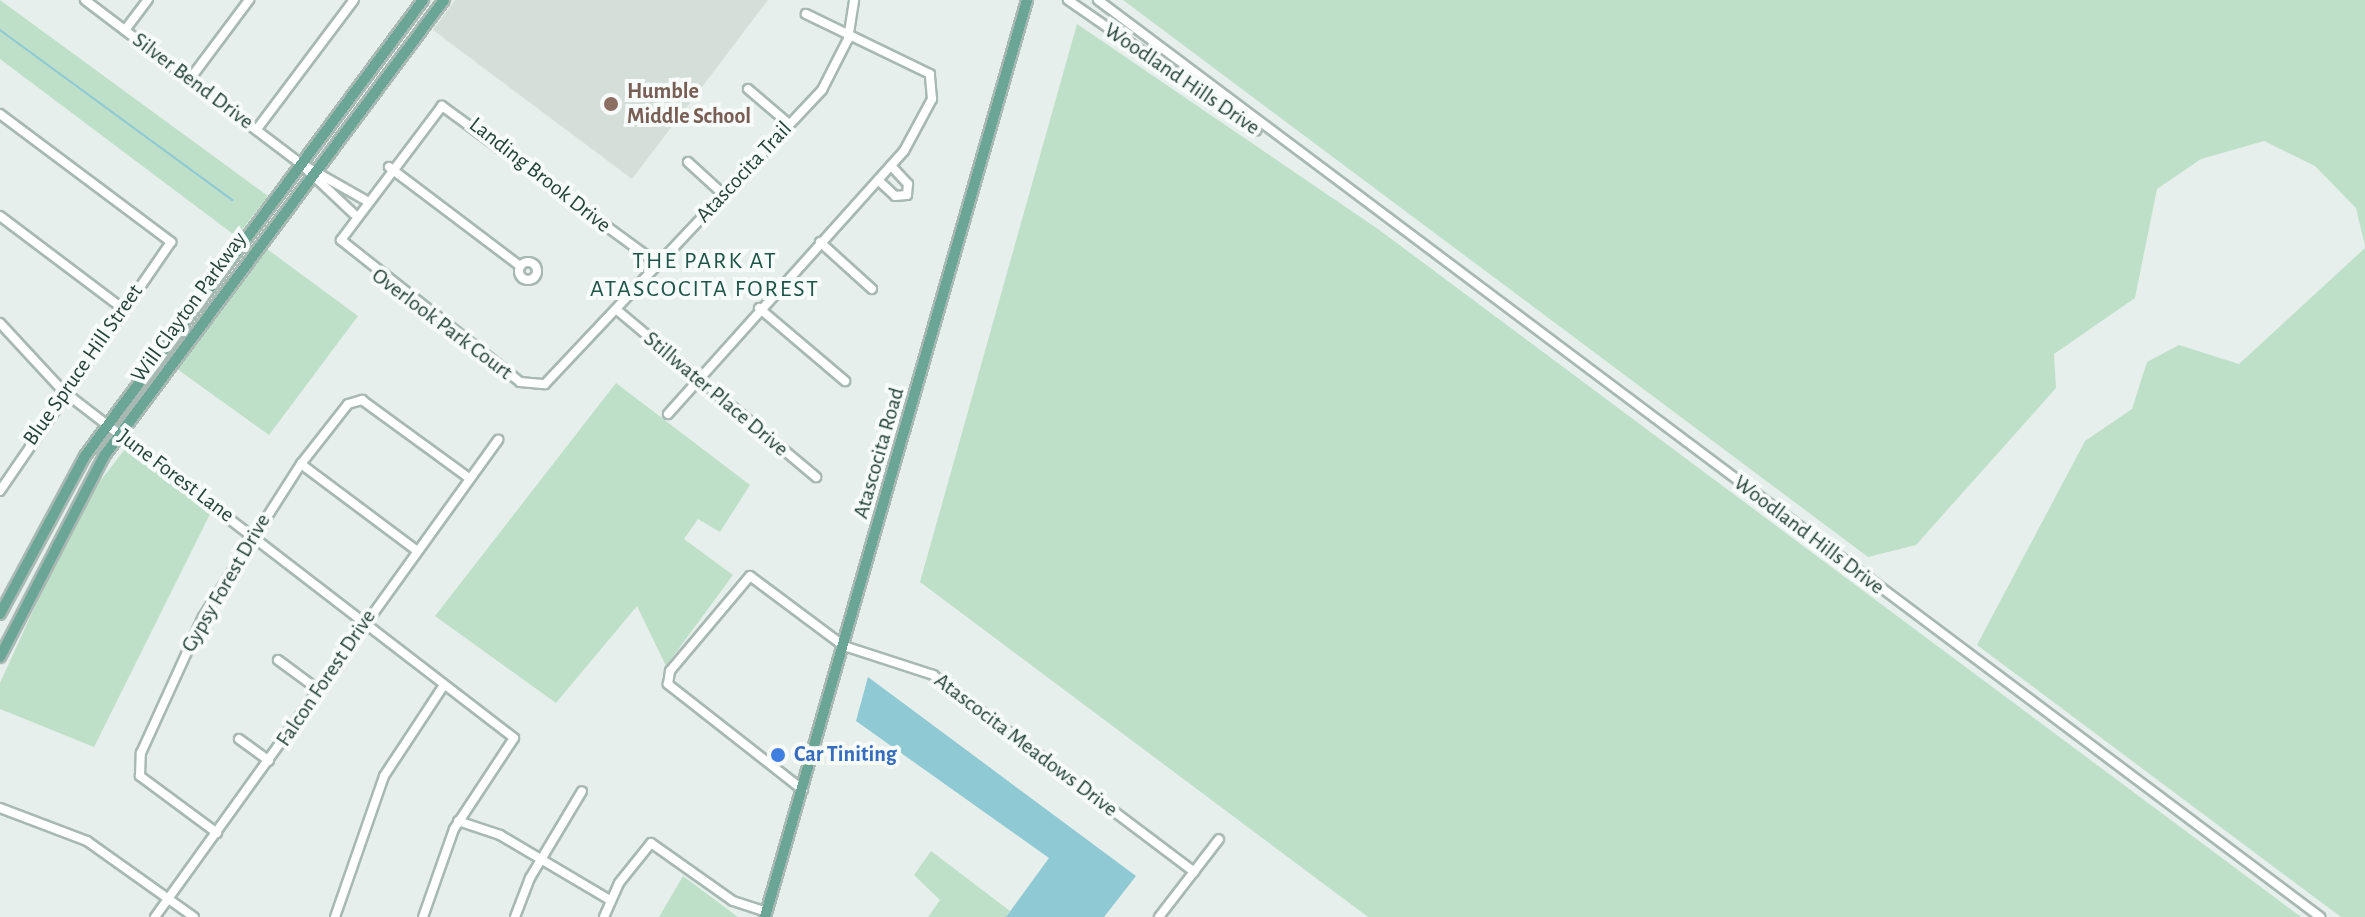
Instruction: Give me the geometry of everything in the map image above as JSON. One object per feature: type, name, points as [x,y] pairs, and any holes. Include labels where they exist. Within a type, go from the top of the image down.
[{"type":"main road","name":"Will Clayton Parkway","points":[[0,614],[38,534],[108,425],[423,0]]},
{"type":"main road","name":"Will Clayton Parkway","points":[[0,657],[54,541],[121,436],[317,167],[444,0]]},
{"type":"main road","name":"Atascocita Road","points":[[766,914],[1027,0]]},
{"type":"main road","points":[[386,50],[399,59]]},
{"type":"main road","points":[[188,316],[200,325]]},
{"type":"main road","points":[[38,534],[54,541]]},
{"type":"street","name":"Silver Bend Drive","points":[[85,0],[300,163],[309,179],[354,214]]},
{"type":"street","points":[[125,30],[148,0]]},
{"type":"street","points":[[190,79],[249,0]]},
{"type":"street","points":[[257,129],[354,0]]},
{"type":"street","name":"Atascocita Trail","points":[[545,384],[833,74],[848,39],[856,0]]},
{"type":"street","name":"Woodland Hills Drive","points":[[1068,0],[1297,156]]},
{"type":"street","name":"Woodland Hills Drive","points":[[1098,0],[1297,156],[2320,917]]},
{"type":"street","points":[[668,414],[759,308],[891,166],[932,99],[935,77],[848,39],[806,14]]},
{"type":"street","points":[[748,89],[788,123]]},
{"type":"street","name":"Landing Brook Drive","points":[[389,167],[423,123],[442,106],[457,111],[658,264]]},
{"type":"street","name":"Blue Spruce Hill Street","points":[[0,114],[171,242],[63,391],[0,491]]},
{"type":"street","points":[[688,162],[723,194]]},
{"type":"street","name":"Silver Bend Drive","points":[[300,163],[317,167],[365,200]]},
{"type":"street","points":[[878,180],[895,196],[907,195],[908,184],[891,166]]},
{"type":"street","points":[[354,214],[389,167],[520,266]]},
{"type":"street","name":"Overlook Park Court","points":[[354,214],[341,235],[345,246],[520,382],[545,384]]},
{"type":"street","points":[[0,216],[122,308]]},
{"type":"street","points":[[820,242],[872,289]]},
{"type":"street","points":[[759,308],[845,381]]},
{"type":"street","name":"Stillwater Place Drive","points":[[617,310],[696,380],[816,477]]},
{"type":"street","name":"June Forest Lane","points":[[0,323],[63,391],[366,618],[444,685],[514,738],[458,821]]},
{"type":"street","name":"Gypsy Forest Drive","points":[[217,833],[139,774],[141,753],[179,664],[252,534],[301,464],[353,400],[370,403],[469,478]]},
{"type":"street","name":"Falcon Forest Drive","points":[[155,917],[320,691],[366,618],[498,440]]},
{"type":"street","points":[[301,464],[416,550]]},
{"type":"street","name":"Atascocita Meadows Drive","points":[[803,790],[672,693],[670,671],[750,576],[844,646],[933,675],[1194,872]]},
{"type":"street","points":[[278,660],[320,691]]},
{"type":"street","points":[[335,917],[384,776],[444,685]]},
{"type":"street","points":[[239,739],[269,761]]},
{"type":"street","points":[[515,917],[541,859],[582,791]]},
{"type":"street","points":[[0,808],[87,841],[194,917]]},
{"type":"street","points":[[423,917],[458,821],[541,859],[610,900]]},
{"type":"street","points":[[1159,917],[1219,839]]},
{"type":"street","points":[[604,917],[610,900],[648,844],[733,901],[766,914]]},
{"type":"shaded area","name":"Humble Middle School","points":[[455,0],[768,0],[632,179],[433,30]]},
{"type":"green space","points":[[0,0],[268,196],[237,237],[0,59]]},
{"type":"green space","points":[[1123,0],[2365,0],[2365,246],[2356,208],[2315,166],[2264,141],[2201,159],[2157,189],[2135,298],[2054,354],[2056,388],[1916,545],[1868,557]]},
{"type":"green space","points":[[1077,24],[1378,229],[2301,917],[1368,917],[920,582]]},
{"type":"green space","points":[[2365,248],[2365,917],[2341,917],[1977,645],[2085,441],[2132,409],[2147,362],[2179,345],[2239,364]]},
{"type":"green space","points":[[267,249],[358,316],[269,435],[177,369]]},
{"type":"green space","points":[[616,383],[750,485],[720,532],[698,519],[684,539],[733,575],[666,666],[637,606],[556,703],[435,616]]},
{"type":"green space","points":[[126,448],[212,510],[94,747],[0,709],[0,683],[82,504]]},
{"type":"green space","points":[[931,851],[1010,911],[1006,917],[928,917],[940,900],[914,875]]},
{"type":"green space","points":[[683,876],[738,917],[659,917]]},
{"type":"water","points":[[868,677],[1136,876],[1104,917],[1006,917],[1049,858],[856,721]]},
{"type":"waterway","points":[[0,30],[232,200]]},
{"type":"place","name":"Humble Middle School","points":[[611,104]]},
{"type":"place","name":"Car Tiniting","points":[[778,755]]},
{"type":"district","name":"THE PARK AT ATASCOCITA FOREST","points":[[705,276]]}]
